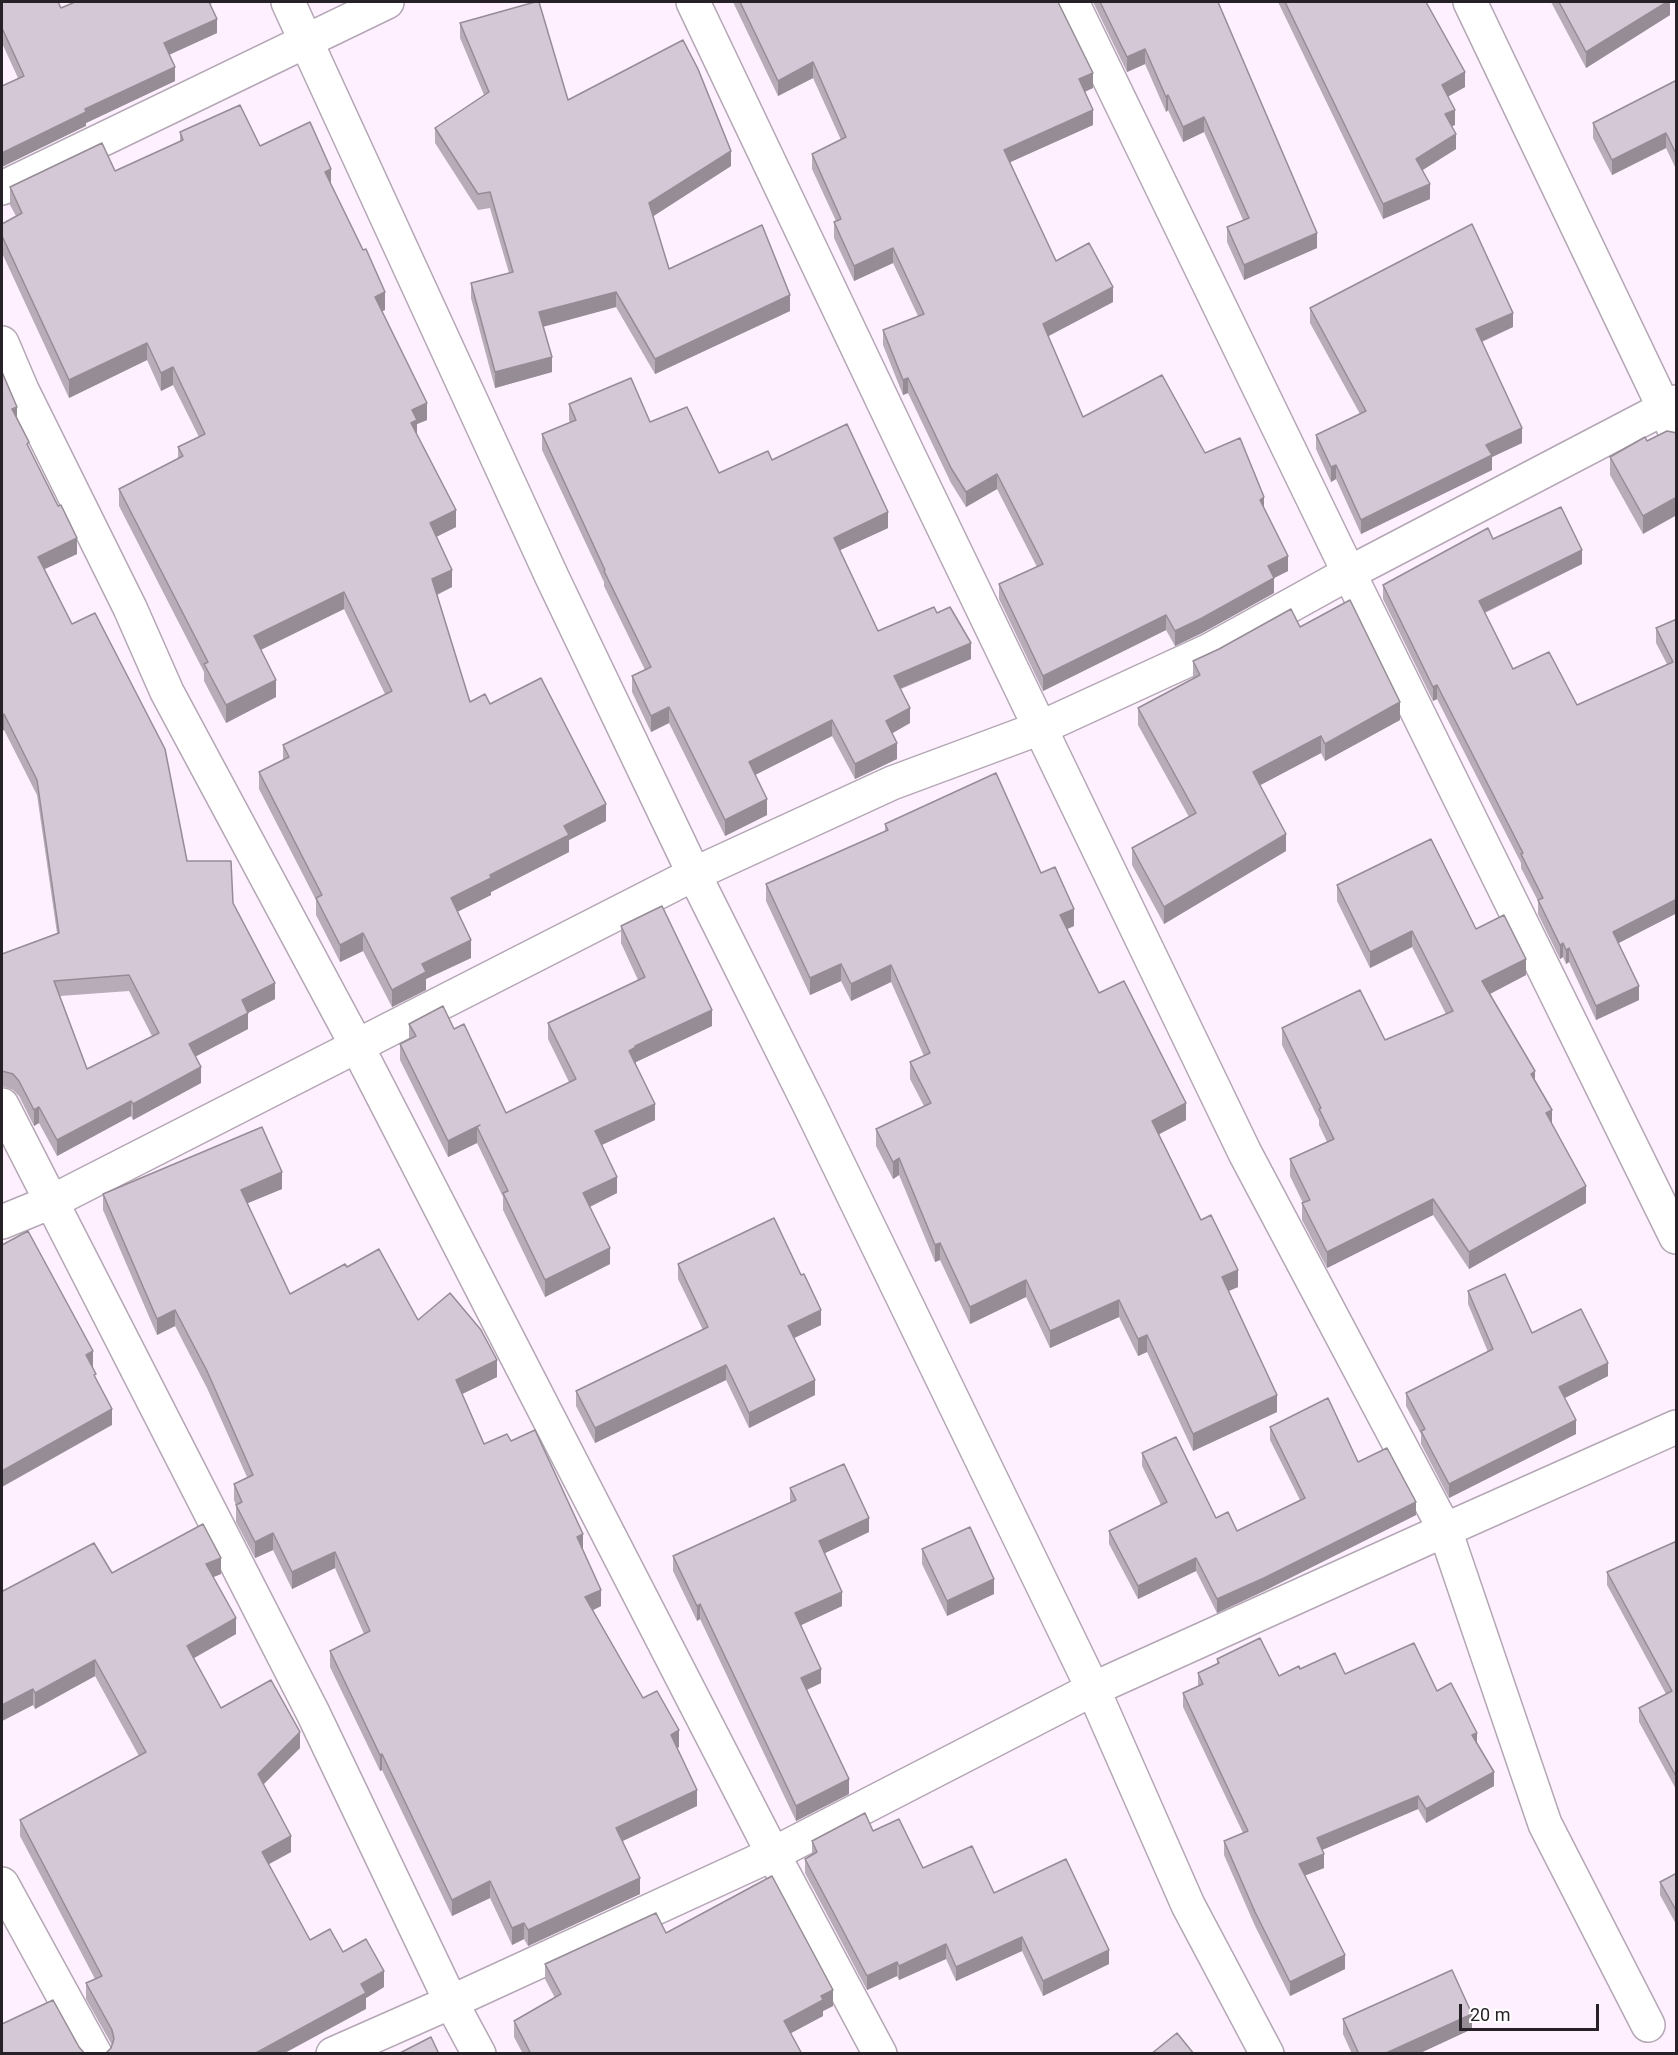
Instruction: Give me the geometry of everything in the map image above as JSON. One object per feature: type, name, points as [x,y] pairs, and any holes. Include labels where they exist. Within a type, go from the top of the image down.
[{"type":"street","points":[[288,2],[552,577],[694,874],[811,1108],[1093,1689],[1188,1905],[1267,2054]]},
{"type":"street","points":[[2,188],[304,40],[387,2]]},
{"type":"street","points":[[693,2],[1245,1153],[1445,1530],[1545,1824],[1648,2025]]},
{"type":"street","points":[[1072,2],[1349,573],[1677,1237]]},
{"type":"street","points":[[2,1222],[51,1202],[694,874],[892,783],[1040,728],[1210,650],[1349,573],[1673,414],[1470,2]]},
{"type":"street","points":[[2,343],[22,390],[130,608],[167,692],[357,1046],[773,1854],[880,2054]]},
{"type":"street","points":[[2,1105],[313,1713],[451,2002],[479,2054]]},
{"type":"street","points":[[333,2054],[773,1854],[1093,1689],[1677,1426]]},
{"type":"street","points":[[2,1884],[95,2054]]},
{"type":"building","points":[[2,2],[58,2],[61,8],[75,2],[209,2],[217,19],[164,43],[175,67],[85,109],[86,112],[2,153],[2,86],[24,76],[2,28]]},
{"type":"building","points":[[539,2],[568,100],[683,40],[698,69],[731,151],[649,203],[669,269],[762,225],[790,295],[655,359],[616,292],[539,312],[552,357],[495,372],[471,283],[513,272],[490,192],[478,194],[435,128],[489,92],[460,23]]},
{"type":"building","points":[[740,2],[1058,2],[1093,73],[1079,79],[1093,110],[1004,150],[1056,261],[1089,243],[1113,287],[1043,324],[1083,417],[1162,375],[1205,453],[1240,438],[1264,497],[1260,500],[1288,556],[1268,566],[1274,578],[1175,631],[1166,615],[1043,676],[999,584],[1043,564],[997,474],[966,492],[951,468],[908,378],[903,380],[883,330],[924,314],[893,248],[854,266],[834,222],[841,219],[812,154],[846,137],[813,62],[778,81]]},
{"type":"building","points":[[1100,2],[1218,2],[1317,233],[1244,265],[1227,227],[1249,218],[1204,117],[1183,127],[1168,95],[1166,97],[1145,49],[1127,57]]},
{"type":"building","points":[[1285,2],[1426,2],[1465,72],[1442,85],[1455,110],[1445,114],[1456,134],[1416,159],[1430,184],[1383,204]]},
{"type":"building","points":[[1559,2],[1667,2],[1586,52]]},
{"type":"building","points":[[1677,80],[1677,156],[1666,133],[1612,160],[1593,123]]},
{"type":"building","points":[[240,105],[260,146],[310,122],[331,169],[325,172],[363,250],[366,249],[385,292],[375,297],[427,403],[412,410],[417,420],[411,423],[456,510],[430,523],[452,570],[432,579],[470,702],[485,694],[490,704],[541,678],[606,804],[564,826],[569,835],[490,875],[491,878],[451,898],[471,940],[422,964],[426,972],[392,990],[363,933],[340,945],[316,898],[322,895],[259,772],[289,757],[283,745],[392,691],[344,592],[254,636],[276,680],[226,705],[204,664],[208,662],[119,489],[183,456],[178,447],[205,434],[173,367],[161,373],[147,343],[69,380],[2,236],[2,224],[22,213],[10,187],[102,143],[115,171],[183,140],[180,132]]},
{"type":"building","points":[[1472,224],[1513,313],[1476,329],[1522,428],[1486,445],[1492,455],[1361,520],[1336,465],[1331,467],[1316,435],[1366,411],[1310,308]]},
{"type":"building","points":[[2,372],[17,407],[12,409],[29,442],[27,444],[77,538],[38,557],[72,624],[95,613],[165,749],[187,861],[231,861],[233,903],[275,983],[242,1000],[248,1013],[189,1044],[201,1067],[133,1104],[131,1101],[57,1140],[39,1107],[34,1110],[19,1081],[13,1074],[2,1071],[2,954],[59,933],[37,780],[4,714],[2,715]],"holes":[[[129,975],[159,1033],[87,1069],[54,981]]]},
{"type":"building","points":[[631,378],[650,422],[687,407],[719,473],[768,451],[772,460],[847,424],[888,512],[834,538],[878,631],[934,607],[937,613],[950,607],[971,643],[894,676],[910,708],[886,721],[897,743],[855,764],[832,720],[749,762],[767,799],[725,820],[669,707],[651,716],[632,676],[651,667],[604,571],[542,434],[576,420],[569,404]]},
{"type":"building","points":[[1667,431],[1677,433],[1677,497],[1643,516],[1610,457],[1645,437],[1647,441]]},
{"type":"building","points":[[1561,507],[1582,550],[1479,601],[1513,669],[1549,652],[1577,705],[1673,662],[1656,628],[1677,619],[1677,899],[1613,932],[1639,986],[1596,1006],[1569,948],[1566,950],[1563,943],[1560,945],[1538,900],[1543,898],[1521,854],[1523,853],[1437,685],[1433,687],[1383,585],[1488,528],[1493,539]]},
{"type":"building","points":[[1350,600],[1400,702],[1325,744],[1321,736],[1253,772],[1286,834],[1164,907],[1132,848],[1196,813],[1138,708],[1200,675],[1193,661],[1291,609],[1300,627]]},
{"type":"building","points":[[996,773],[1041,873],[1055,867],[1074,909],[1060,915],[1099,993],[1124,981],[1186,1103],[1152,1121],[1201,1220],[1211,1215],[1238,1270],[1222,1277],[1277,1395],[1193,1434],[1147,1335],[1138,1339],[1119,1300],[1050,1331],[1026,1280],[970,1307],[940,1243],[935,1245],[899,1158],[893,1162],[876,1129],[931,1103],[910,1062],[930,1053],[891,965],[851,984],[841,964],[810,978],[766,884],[888,830],[885,824]]},
{"type":"building","points":[[1431,839],[1476,929],[1504,915],[1526,959],[1482,981],[1535,1071],[1531,1074],[1552,1110],[1546,1113],[1586,1186],[1469,1252],[1433,1199],[1327,1252],[1302,1203],[1310,1200],[1290,1159],[1334,1139],[1282,1028],[1360,990],[1385,1040],[1453,1011],[1412,931],[1370,952],[1337,885]]},
{"type":"building","points":[[662,906],[712,1010],[635,1046],[629,1051],[655,1104],[595,1131],[617,1177],[583,1193],[610,1248],[545,1280],[503,1193],[508,1191],[477,1127],[480,1125],[448,1141],[400,1044],[416,1036],[409,1024],[443,1006],[454,1029],[464,1024],[506,1113],[576,1079],[548,1023],[645,977],[621,926]]},
{"type":"building","points":[[262,1127],[282,1172],[241,1190],[290,1294],[345,1264],[347,1267],[379,1249],[418,1320],[450,1293],[481,1330],[497,1360],[456,1380],[484,1444],[507,1434],[511,1441],[535,1430],[583,1534],[577,1537],[601,1590],[585,1597],[643,1698],[657,1691],[679,1730],[671,1735],[697,1790],[616,1828],[640,1878],[528,1930],[524,1923],[512,1928],[490,1881],[452,1900],[330,1651],[370,1631],[335,1552],[292,1572],[273,1533],[255,1542],[236,1505],[242,1502],[234,1484],[253,1475],[207,1371],[175,1310],[157,1319],[103,1194]]},
{"type":"building","points":[[774,1218],[801,1275],[804,1274],[821,1310],[788,1326],[815,1380],[749,1413],[726,1365],[595,1428],[576,1391],[708,1327],[678,1264]]},
{"type":"building","points":[[28,1231],[93,1351],[86,1355],[112,1409],[2,1471],[2,1245]]},
{"type":"building","points":[[1505,1274],[1532,1333],[1581,1309],[1608,1363],[1559,1387],[1576,1420],[1449,1484],[1421,1431],[1425,1429],[1406,1393],[1493,1349],[1468,1291]]},
{"type":"building","points":[[1328,1398],[1358,1462],[1387,1448],[1416,1502],[1217,1599],[1196,1558],[1138,1586],[1109,1531],[1167,1502],[1142,1453],[1176,1437],[1216,1518],[1228,1512],[1237,1531],[1305,1498],[1270,1427]]},
{"type":"building","points":[[844,1464],[869,1518],[819,1541],[842,1592],[795,1613],[821,1669],[801,1678],[849,1779],[796,1806],[700,1604],[697,1606],[673,1556],[796,1500],[790,1488]]},
{"type":"building","points":[[203,1524],[221,1558],[206,1564],[236,1618],[187,1646],[221,1708],[271,1680],[300,1732],[258,1774],[291,1836],[262,1852],[310,1940],[330,1929],[343,1952],[366,1939],[384,1971],[361,1984],[366,1993],[254,2054],[105,2054],[111,2048],[114,2039],[112,2030],[86,1983],[102,1976],[20,1820],[146,1752],[95,1660],[35,1693],[33,1689],[2,1705],[2,1589],[3,1591],[94,1543],[112,1573]]},
{"type":"building","points":[[970,1527],[994,1579],[947,1601],[922,1549]]},
{"type":"building","points":[[1677,1541],[1677,1778],[1639,1708],[1672,1691],[1607,1572]]},
{"type":"building","points":[[1260,1638],[1279,1676],[1335,1653],[1345,1674],[1414,1643],[1437,1691],[1451,1683],[1477,1733],[1472,1735],[1494,1772],[1426,1809],[1418,1796],[1317,1838],[1324,1854],[1299,1864],[1345,1955],[1290,1982],[1255,1912],[1224,1841],[1248,1831],[1183,1693],[1203,1684],[1198,1673],[1219,1663],[1217,1659]]},
{"type":"building","points":[[865,1813],[873,1831],[899,1819],[923,1868],[972,1846],[994,1893],[1066,1859],[1109,1950],[1043,1981],[1022,1937],[956,1967],[946,1944],[899,1966],[897,1962],[867,1976],[805,1859],[817,1852],[812,1841]]},
{"type":"building","points":[[1677,1873],[1677,1912],[1660,1882]]},
{"type":"building","points":[[772,1876],[833,1990],[821,1996],[823,2000],[784,2021],[802,2054],[531,2054],[514,2021],[561,1994],[545,1964],[656,1913],[666,1933]]},
{"type":"building","points":[[1452,1970],[1472,2014],[1384,2054],[1359,2054],[1343,2019]]},
{"type":"building","points":[[53,2000],[85,2054],[2,2054],[2,2024]]},
{"type":"building","points":[[1177,2033],[1194,2054],[1151,2054]]},
{"type":"building","points":[[431,2037],[439,2054],[398,2054]]}]
